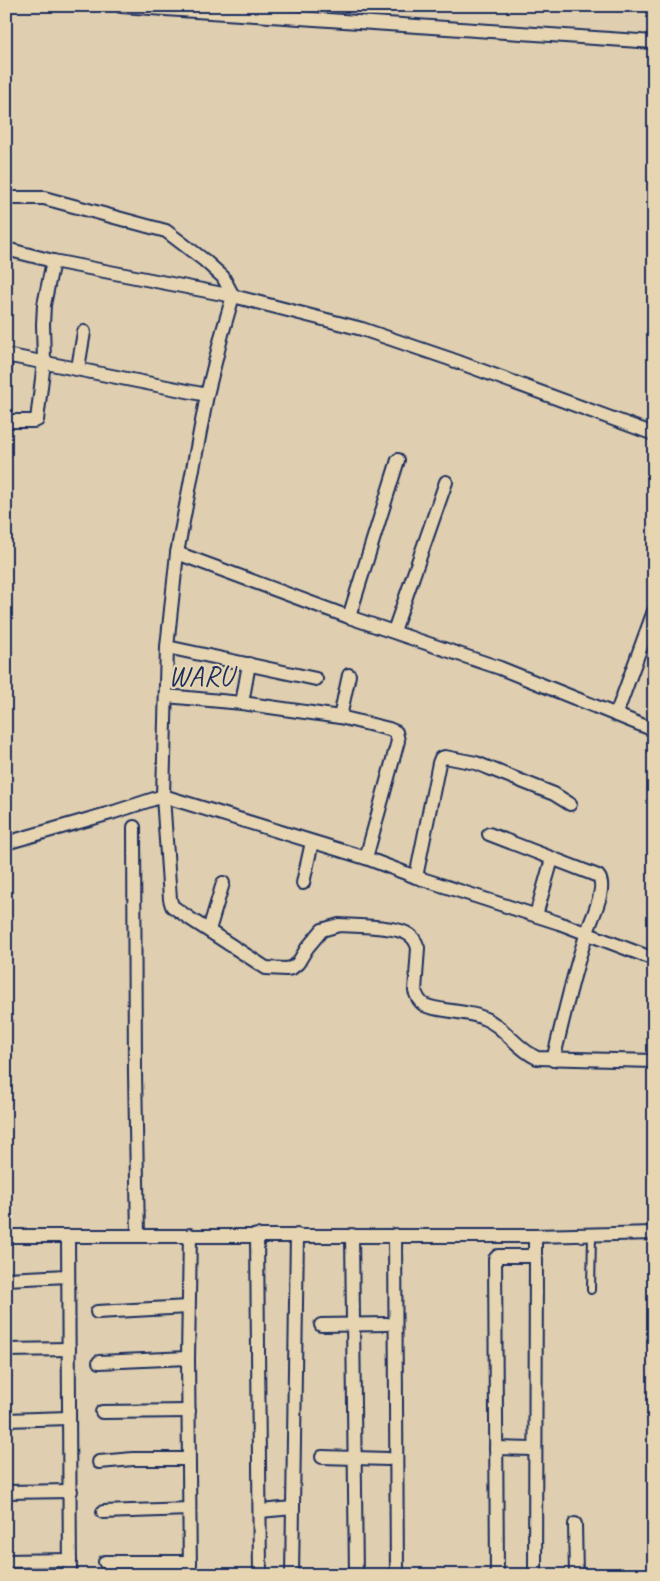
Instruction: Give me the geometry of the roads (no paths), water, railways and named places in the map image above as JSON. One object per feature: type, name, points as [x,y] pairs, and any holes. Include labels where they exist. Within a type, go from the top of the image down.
[{"type":"street","points":[[121,6],[654,42]]},
{"type":"street","points":[[6,198],[44,198],[166,232],[204,260],[223,277],[233,296],[207,395],[176,562],[168,647],[163,796],[171,902],[175,908],[266,968],[286,969],[298,963],[315,937],[322,930],[330,927],[339,925],[400,930],[414,939],[418,948],[415,991],[417,998],[426,1006],[482,1017],[502,1030],[530,1055],[537,1058],[553,1060],[654,1061]]},
{"type":"street","points":[[6,249],[53,261],[233,296],[362,329],[450,359],[653,435]]},
{"type":"street","points":[[6,421],[37,420],[44,362],[44,305],[53,261]]},
{"type":"street","points":[[78,368],[84,332]]},
{"type":"street","points":[[8,355],[207,395]]},
{"type":"street","points":[[349,617],[398,460]]},
{"type":"street","points":[[394,632],[446,482]]},
{"type":"street","points":[[176,562],[349,617],[500,668],[654,730]]},
{"type":"street","points":[[616,715],[654,611]]},
{"type":"street","points":[[168,647],[316,679]]},
{"type":"street","points":[[242,703],[249,664]]},
{"type":"street","points":[[340,717],[349,675]]},
{"type":"street","points":[[166,696],[242,703],[340,717],[390,728],[396,732],[398,739],[366,858]]},
{"type":"street","points":[[416,877],[441,758],[445,757],[476,763],[549,791],[570,804]]},
{"type":"street","points":[[6,843],[163,796],[366,858],[416,877],[587,932],[654,959]]},
{"type":"street","points":[[134,827],[134,1072],[138,1236]]},
{"type":"street","points":[[489,834],[600,878],[601,891],[587,932],[553,1060]]},
{"type":"street","points":[[303,882],[312,842]]},
{"type":"street","points":[[536,915],[552,859]]},
{"type":"street","points":[[209,930],[223,883]]},
{"type":"street","points":[[6,1236],[535,1236],[654,1233]]},
{"type":"street","points":[[105,1562],[190,1568],[188,1307],[190,1235]]},
{"type":"street","points":[[257,1235],[260,1575]]},
{"type":"street","points":[[292,1575],[296,1235]]},
{"type":"street","points":[[352,1235],[356,1575]]},
{"type":"street","points":[[395,1235],[397,1575]]},
{"type":"street","points":[[68,1236],[70,1575]]},
{"type":"street","points":[[535,1236],[535,1575]]},
{"type":"street","points":[[497,1575],[495,1258],[498,1256],[534,1256]]},
{"type":"street","points":[[6,1279],[68,1276]]},
{"type":"street","points":[[97,1312],[188,1307]]},
{"type":"street","points":[[321,1325],[386,1324]]},
{"type":"street","points":[[6,1350],[69,1349]]},
{"type":"street","points":[[98,1362],[188,1358]]},
{"type":"street","points":[[102,1412],[188,1411]]},
{"type":"street","points":[[6,1420],[68,1418]]},
{"type":"street","points":[[496,1448],[535,1449]]},
{"type":"street","points":[[322,1457],[388,1459]]},
{"type":"street","points":[[99,1462],[133,1459],[188,1459]]},
{"type":"street","points":[[6,1492],[71,1491]]},
{"type":"street","points":[[260,1511],[293,1508]]},
{"type":"street","points":[[103,1512],[189,1509]]},
{"type":"street","points":[[575,1524],[576,1575]]},
{"type":"street","points":[[6,1561],[70,1560]]},
{"type":"lane","points":[[7,379],[8,355]]},
{"type":"lane","points":[[592,1235],[592,1290]]},
{"type":"district","name":"WARU","points":[[201,675]]}]
